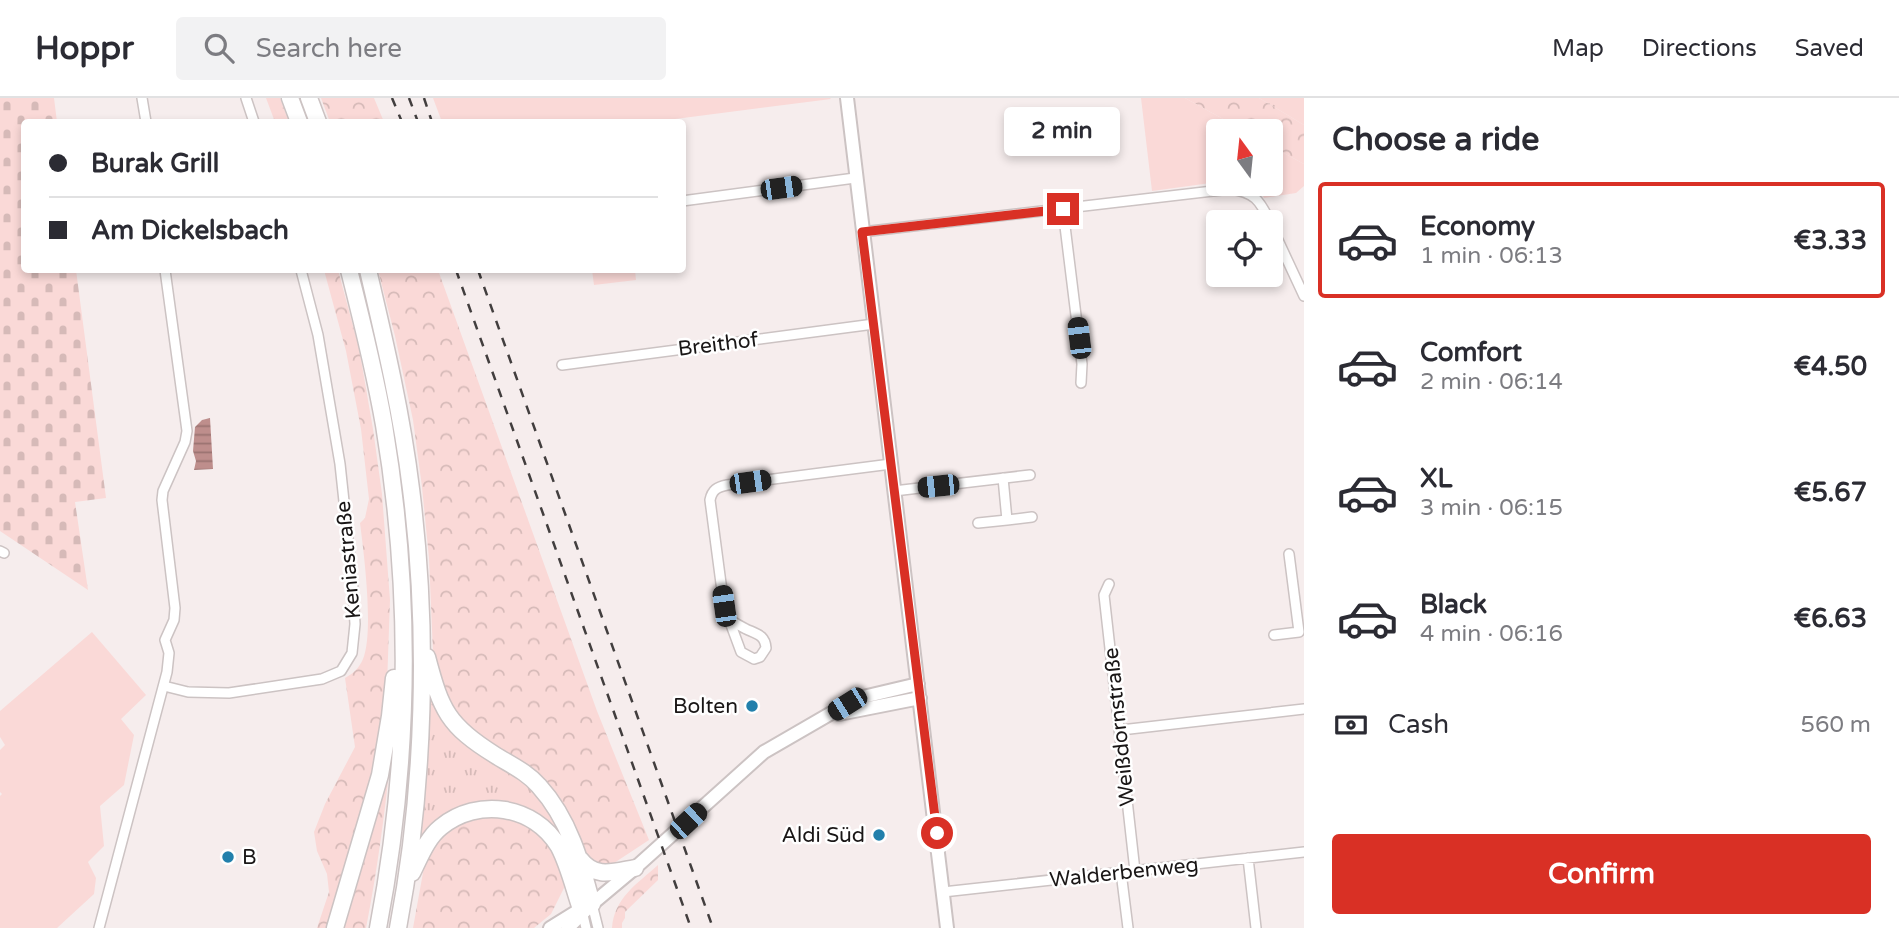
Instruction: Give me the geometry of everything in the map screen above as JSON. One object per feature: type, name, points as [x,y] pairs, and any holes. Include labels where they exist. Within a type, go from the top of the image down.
[{"type":"highway","points":[[290,98],[298,119]]},
{"type":"highway","points":[[309,98],[317,119]]},
{"type":"highway","points":[[350,273],[369,346],[384,425],[394,492],[403,600],[404,681],[398,788],[378,928]]},
{"type":"highway","points":[[369,273],[401,423],[418,561],[421,636],[417,789],[398,928]]},
{"type":"highway","points":[[335,928],[380,775],[390,716],[403,600]]},
{"type":"highway","points":[[421,636],[438,697],[447,714],[466,736],[523,771],[540,786],[560,815],[578,856],[585,909]]},
{"type":"highway","points":[[406,884],[428,841],[440,827],[472,811],[504,808],[530,819],[545,830],[559,848],[585,909]]},
{"type":"highway","points":[[578,856],[585,865],[600,872],[635,868]]},
{"type":"main road","points":[[847,98],[947,928]]},
{"type":"main road","points":[[568,928],[585,909],[635,868],[764,752],[847,704],[863,697],[918,684]]},
{"type":"main road","points":[[828,716],[920,698]]},
{"type":"main road","points":[[550,928],[585,909]]},
{"type":"street","points":[[142,98],[146,119]]},
{"type":"street","points":[[246,98],[253,119]]},
{"type":"street","points":[[686,200],[855,178]]},
{"type":"street","points":[[862,232],[1230,189],[1246,191],[1261,203],[1264,210]]},
{"type":"street","points":[[1063,209],[1082,364],[1081,383]]},
{"type":"street","points":[[1283,251],[1304,296]]},
{"type":"street","points":[[99,928],[164,686],[169,653],[165,640],[174,620],[175,608],[162,500],[163,491],[185,442],[187,431],[164,273]]},
{"type":"street","name":"Keniastraße","points":[[164,686],[188,692],[229,693],[322,679],[341,671],[352,653],[355,624],[352,576],[340,464],[318,335],[302,273]]},
{"type":"street","name":"Breithof","points":[[562,365],[874,324]]},
{"type":"street","points":[[730,620],[764,638],[766,648],[760,657],[754,659],[741,652],[724,606],[710,500],[715,489],[727,485],[891,464]]},
{"type":"street","points":[[894,491],[1030,475]]},
{"type":"street","points":[[1003,478],[1007,520]]},
{"type":"street","points":[[978,523],[1032,517]]},
{"type":"street","points":[[1274,635],[1299,632],[1300,613],[1289,554]]},
{"type":"street","name":"Weißdornstraße","points":[[1109,584],[1104,595],[1135,871]]},
{"type":"street","points":[[1121,730],[1304,709]]},
{"type":"street","name":"Walderbenweg","points":[[943,892],[1304,852]]},
{"type":"street","points":[[1248,858],[1256,928]]},
{"type":"street","points":[[1121,872],[1128,928]]},
{"type":"street","points":[[585,909],[586,928]]},
{"type":"street","points":[[585,909],[598,928]]},
{"type":"green space","points":[[0,98],[54,98],[57,119],[21,119],[21,273],[76,273],[106,498],[75,502],[88,590],[0,531]]},
{"type":"green space","points":[[266,98],[280,98],[288,119],[274,119]]},
{"type":"green space","points":[[321,98],[374,98],[383,119],[329,119]]},
{"type":"green space","points":[[433,98],[831,99],[675,119],[441,119]]},
{"type":"green space","points":[[1141,98],[1185,98],[1223,119],[1206,119],[1206,184],[1152,191]]},
{"type":"green space","points":[[1185,98],[1259,98],[1304,125],[1304,164],[1283,153],[1283,119],[1223,119]]},
{"type":"green space","points":[[1259,98],[1304,98],[1304,125]]},
{"type":"green space","points":[[1283,153],[1304,164],[1304,186],[1296,193],[1283,195]]},
{"type":"green space","points":[[325,273],[339,273],[359,348],[382,494],[390,600],[386,714],[377,774],[329,928],[317,928],[329,892],[327,874],[317,851],[314,832],[325,804],[355,747],[345,678],[356,670],[363,659],[368,631],[366,573],[360,523],[365,518],[369,499],[361,429],[346,351]]},
{"type":"green space","points":[[379,273],[439,273],[597,711],[649,840],[608,867],[588,861],[567,811],[545,782],[469,732],[451,712],[433,653],[429,558],[422,487],[413,420]]},
{"type":"green space","points":[[592,273],[635,273],[636,280],[594,285]]},
{"type":"green space","points":[[92,632],[146,695],[121,719],[134,735],[124,785],[100,806],[104,846],[88,862],[96,878],[94,894],[57,928],[0,928],[0,750],[5,745],[0,737],[0,711]]},
{"type":"green space","points":[[431,693],[536,790],[567,842],[420,843]]},
{"type":"green space","points":[[392,743],[366,928],[342,928]]},
{"type":"green space","points":[[489,812],[527,825],[548,843],[565,886],[551,914],[534,928],[413,928],[426,856],[443,830]]},
{"type":"green space","points":[[658,865],[658,880],[625,912],[622,928],[612,928],[622,900]]},
{"type":"shaded area","points":[[210,418],[213,469],[194,470],[195,427],[202,420]]},
{"type":"railway","points":[[392,98],[401,119]]},
{"type":"railway","points":[[409,98],[417,119]]},
{"type":"railway","points":[[424,98],[431,119]]},
{"type":"railway","points":[[457,273],[691,928]]},
{"type":"railway","points":[[479,273],[713,928]]},
{"type":"place","name":"Bolten","points":[[752,706]]},
{"type":"place","name":"Aldi Süd","points":[[879,835]]},
{"type":"place","name":"B","points":[[228,857]]},
{"type":"route","points":[[937,833],[862,232],[1063,209]]}]
